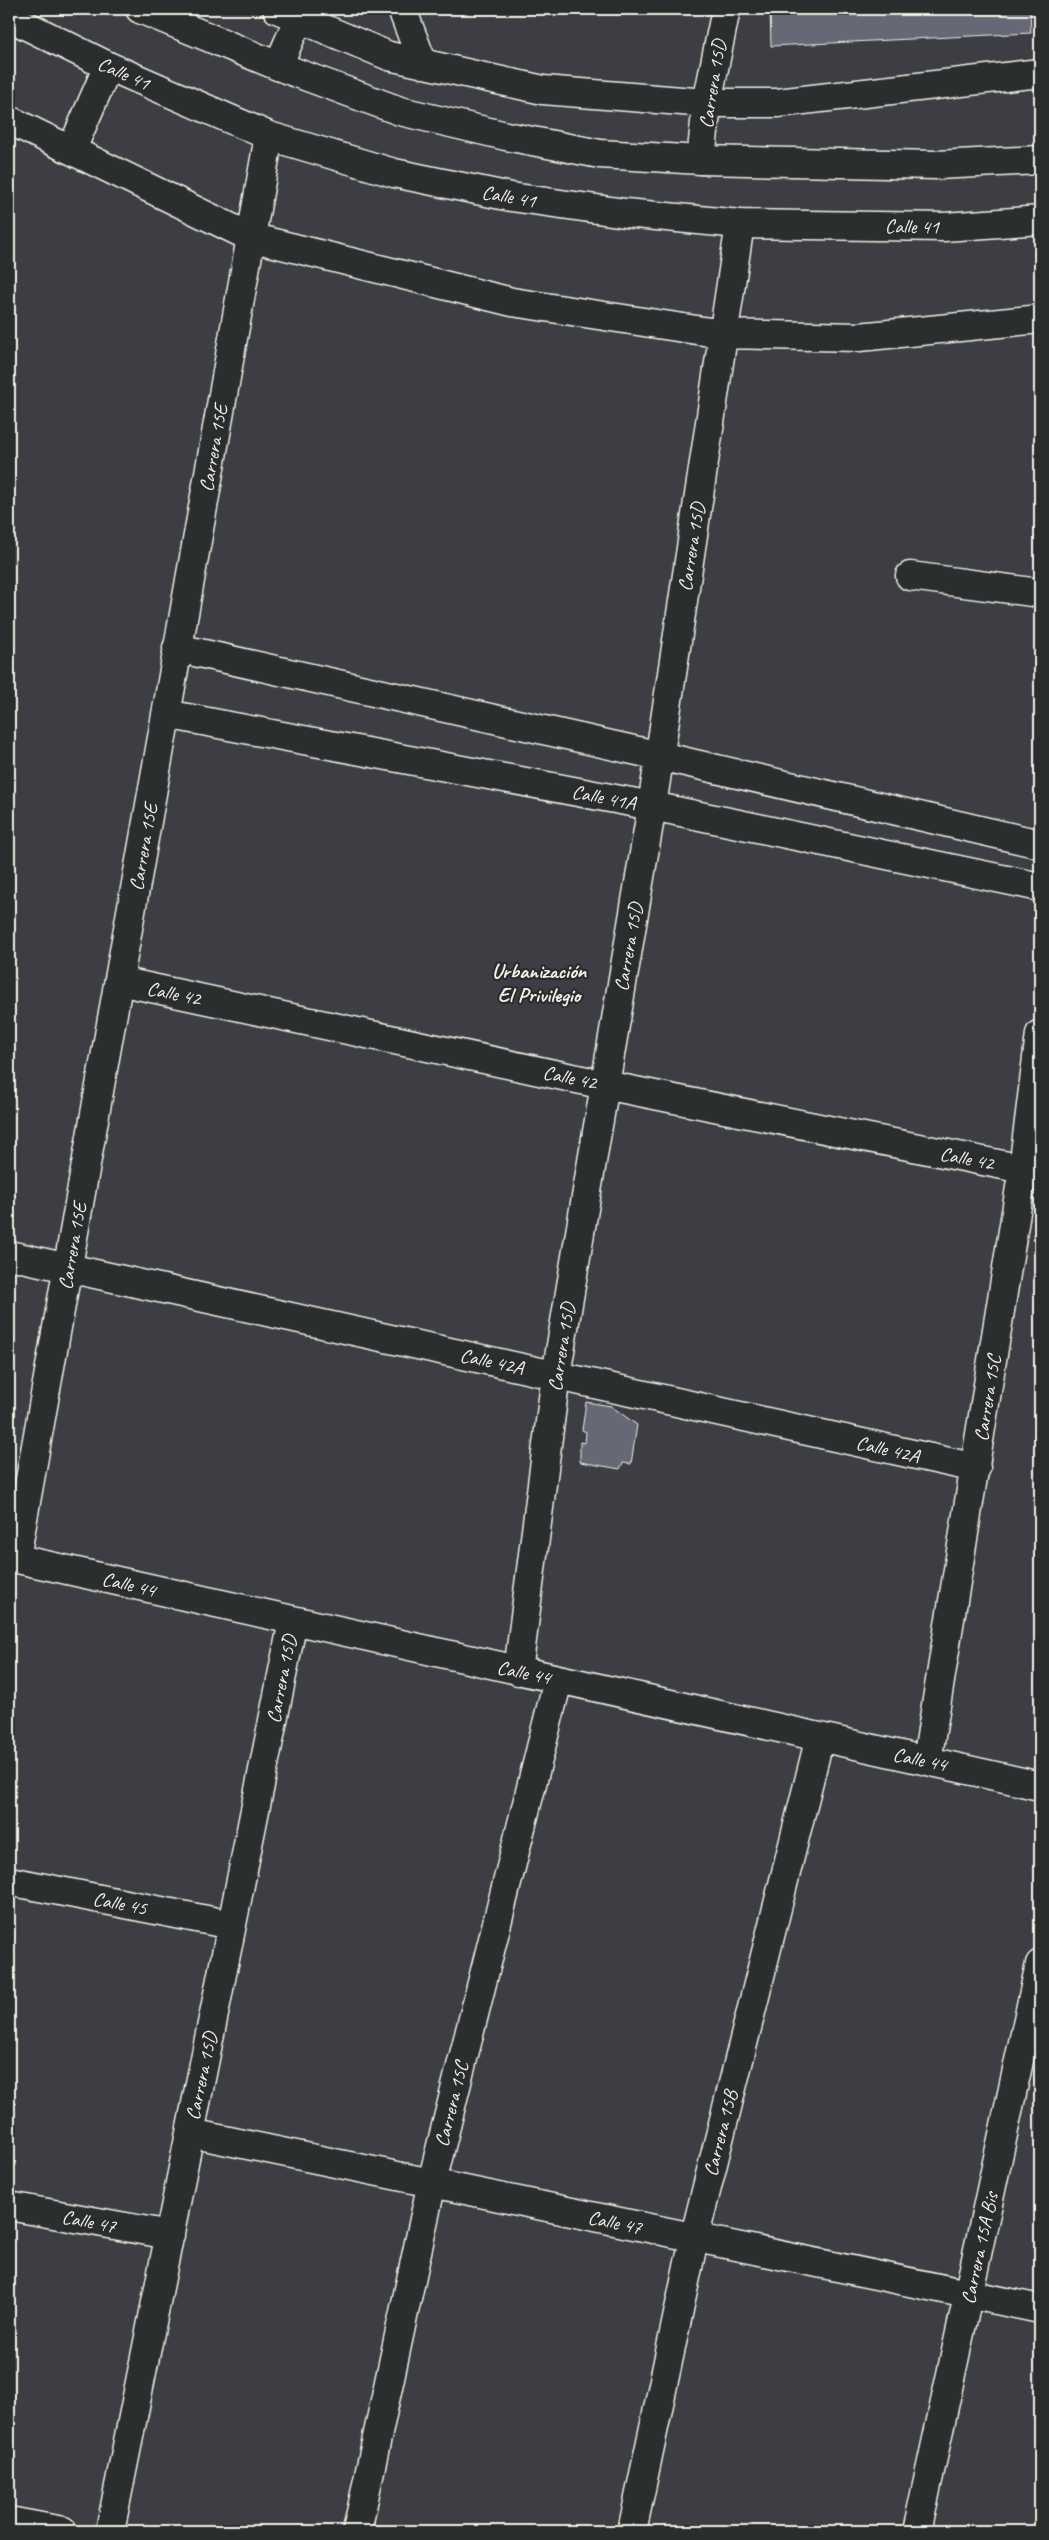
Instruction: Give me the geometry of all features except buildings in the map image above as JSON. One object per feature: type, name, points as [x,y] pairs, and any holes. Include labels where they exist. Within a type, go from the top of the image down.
[{"type":"street","points":[[140,9],[278,66],[400,111],[506,136],[600,154],[701,160],[936,165],[1040,160]]},
{"type":"street","points":[[402,9],[423,64]]},
{"type":"street","name":"Carrera 15D","points":[[701,160],[707,104],[726,9]]},
{"type":"street","points":[[278,66],[293,12],[389,56],[423,64],[542,90],[707,104],[777,103],[1040,74]]},
{"type":"street","name":"Calle 41","points":[[9,17],[108,66],[268,136],[394,172],[511,197],[625,213],[740,224],[944,227],[1040,220]]},
{"type":"street","points":[[72,149],[108,66]]},
{"type":"street","points":[[9,120],[250,237],[512,302],[723,334],[859,337],[1040,319]]},
{"type":"street","name":"Carrera 15E","points":[[12,1558],[68,1269],[268,136]]},
{"type":"street","name":"Carrera 15D","points":[[518,1671],[556,1375],[660,756],[740,224]]},
{"type":"street","points":[[910,576],[1040,593]]},
{"type":"street","points":[[177,648],[660,756],[1040,844]]},
{"type":"street","name":"Calle 41A","points":[[166,714],[652,806],[1040,887]]},
{"type":"street","name":"Calle 42","points":[[119,981],[605,1085],[1023,1169]]},
{"type":"street","name":"Carrera 15C","points":[[927,1761],[1023,1169],[1040,1034]]},
{"type":"street","name":"Calle 42A","points":[[9,1255],[976,1468]]},
{"type":"street","name":"Calle 44","points":[[12,1558],[1040,1786]]},
{"type":"street","name":"Carrera 15D","points":[[110,2531],[293,1621]]},
{"type":"street","name":"Carrera 15C","points":[[356,2531],[432,2182],[558,1680]]},
{"type":"street","name":"Carrera 15B","points":[[632,2531],[694,2239],[820,1737]]},
{"type":"street","name":"Calle 45","points":[[9,1881],[232,1925]]},
{"type":"street","name":"Carrera 15A Bis","points":[[917,2531],[1040,1964]]},
{"type":"street","name":"Calle 47","points":[[190,2133],[432,2182],[694,2239],[1040,2309]]},
{"type":"street","name":"Calle 47","points":[[9,2206],[170,2235]]},
{"type":"street","points":[[9,2521],[63,2531]]},
{"type":"district","name":"Urbanización El Privilegio","points":[[539,983]]}]
